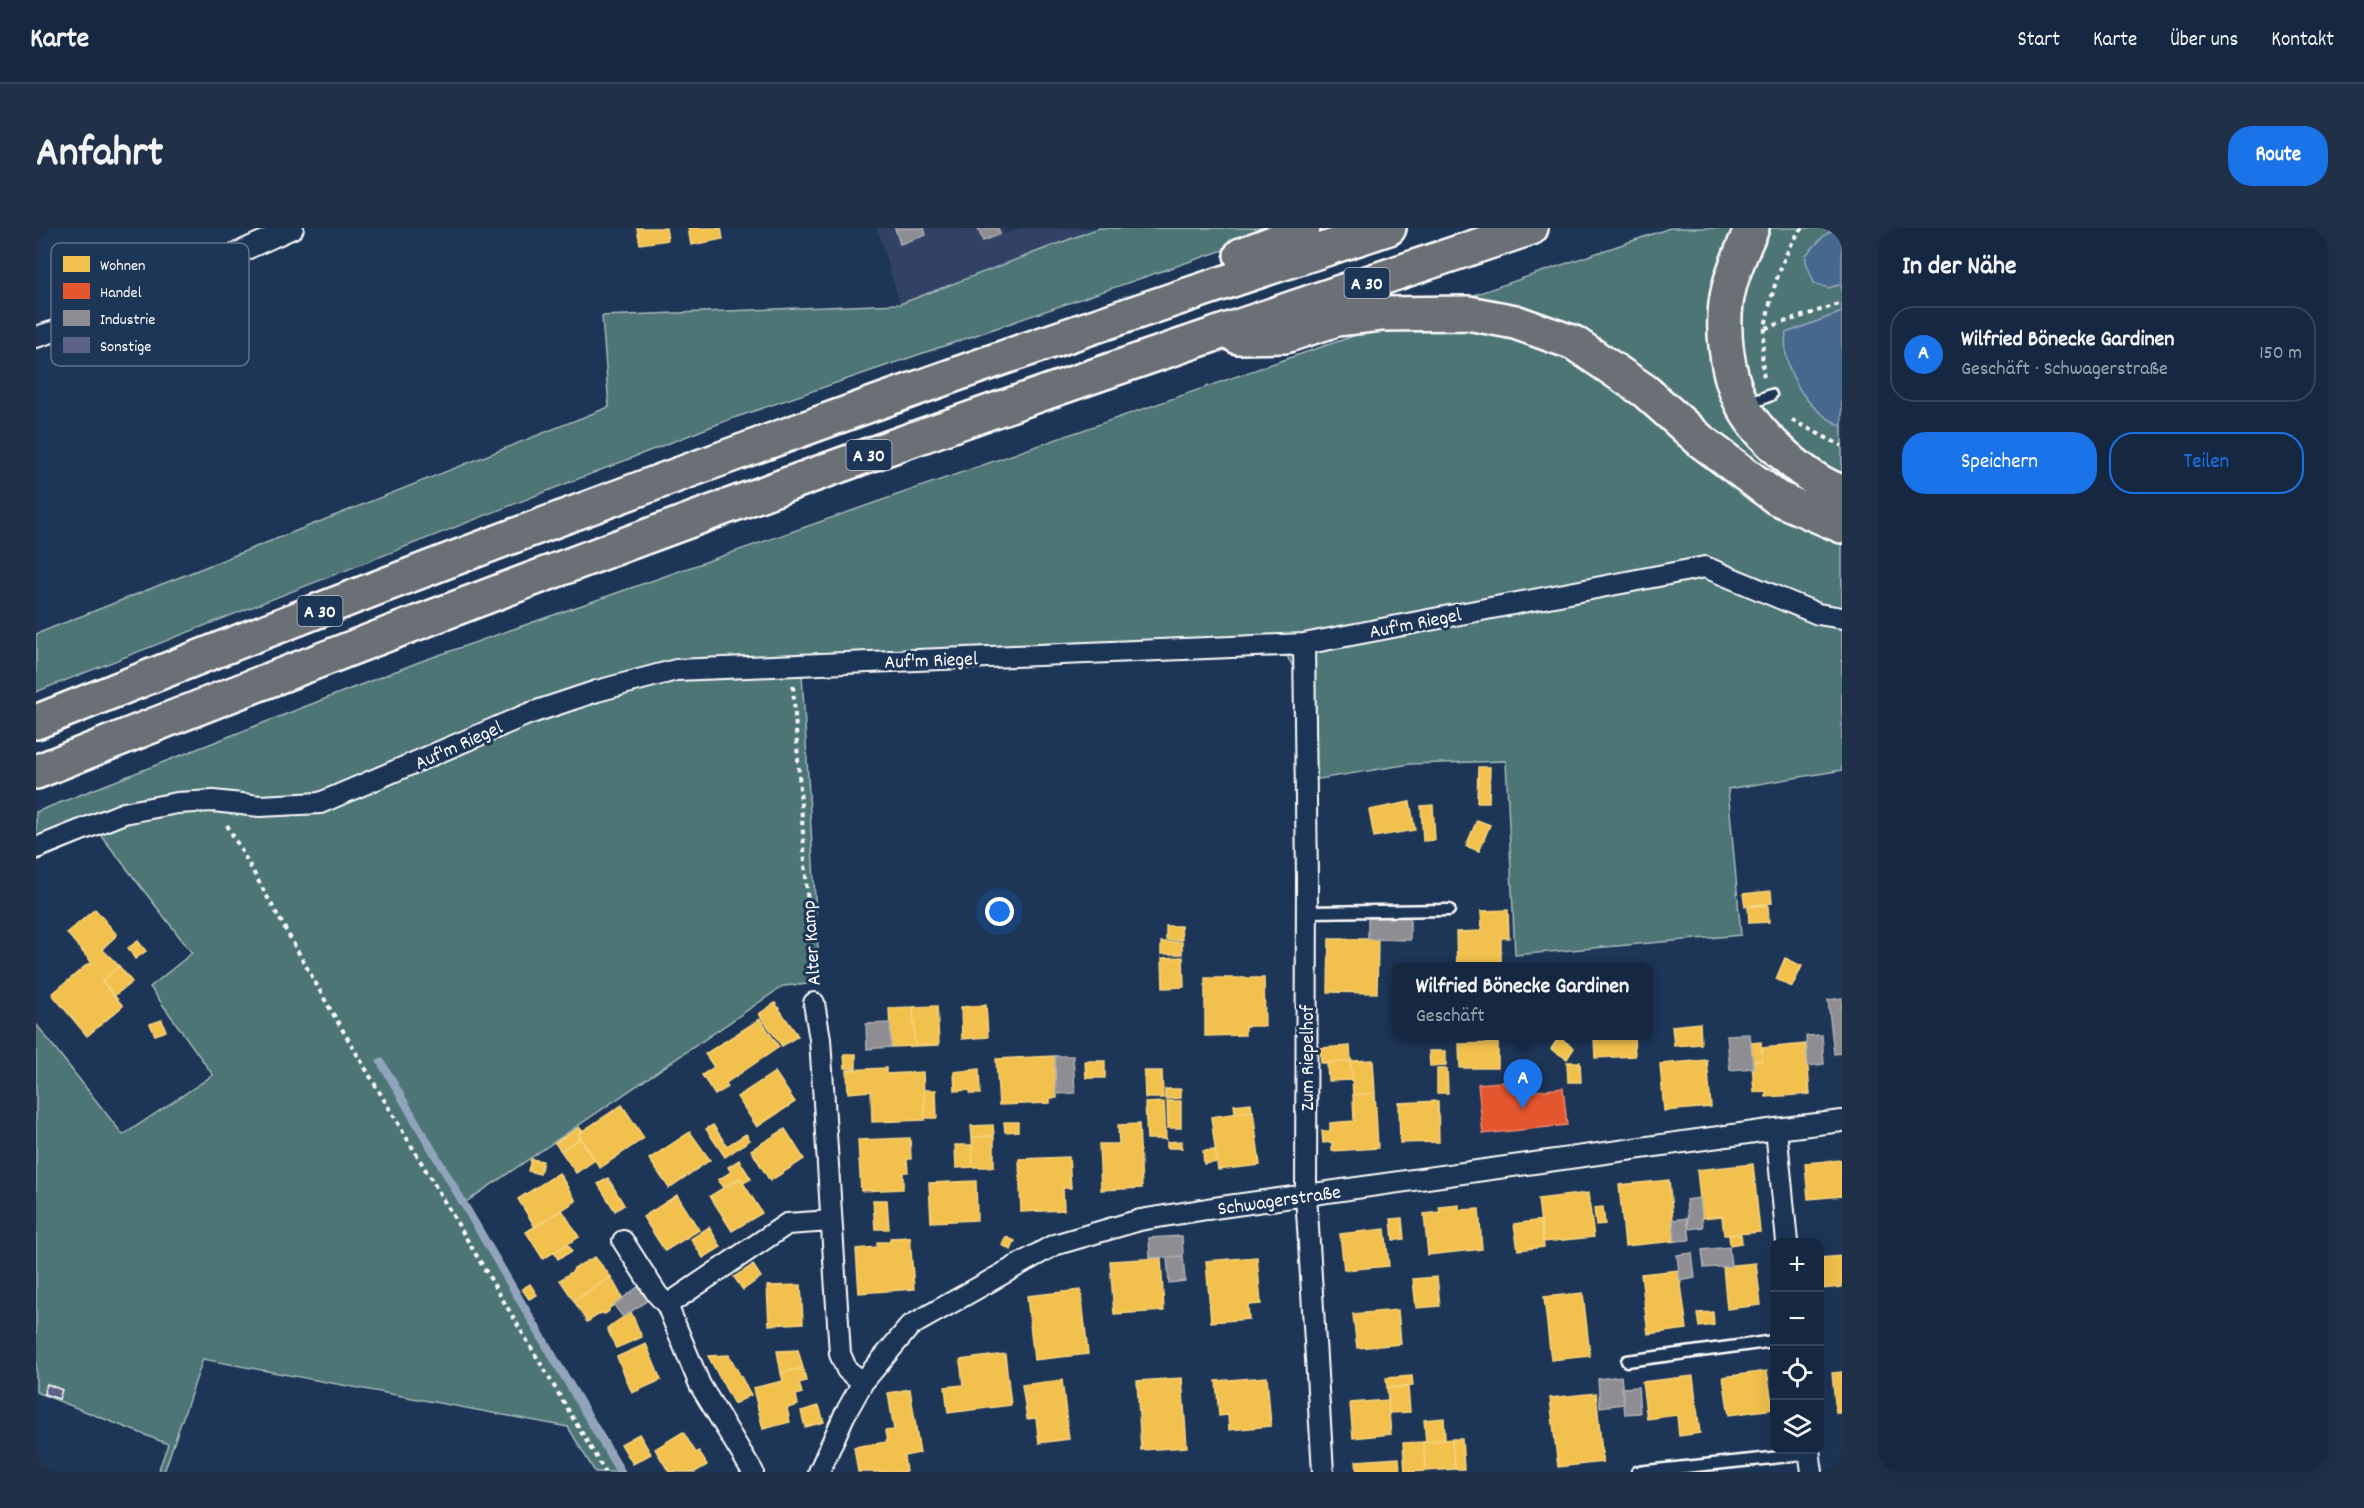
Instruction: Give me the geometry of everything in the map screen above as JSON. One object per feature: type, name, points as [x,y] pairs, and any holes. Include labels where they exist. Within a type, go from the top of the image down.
[{"type":"highway","points":[[1207,288],[1230,259],[1281,240],[1303,228]]},
{"type":"highway","name":"A 30","points":[[36,722],[179,665],[605,503],[956,374],[1389,228]]},
{"type":"highway","name":"A 30","points":[[36,772],[224,697],[866,457],[1203,339],[1531,228]]},
{"type":"highway","points":[[1752,228],[1738,257],[1728,290],[1725,332],[1731,376],[1757,400],[1763,435],[1803,473],[1842,492]]},
{"type":"highway","points":[[1203,339],[1285,336],[1337,319],[1381,314],[1468,313],[1515,322],[1574,344],[1645,391],[1701,441],[1777,498],[1842,526]]},
{"type":"street","points":[[249,248],[293,228]]},
{"type":"street","points":[[36,337],[51,332]]},
{"type":"street","name":"Auf'm Riegel","points":[[36,848],[124,813],[177,803],[213,801],[260,806],[320,803],[528,714],[597,691],[676,670],[1304,644],[1705,567],[1818,614],[1842,618]]},
{"type":"street","name":"Zum Riepelhof","points":[[1304,644],[1307,912],[1306,1195],[1323,1472]]},
{"type":"street","name":"Alter Kamp","points":[[814,1003],[820,1039],[840,1354],[847,1370],[863,1382]]},
{"type":"street","name":"Schwagerstraße","points":[[819,1472],[844,1416],[863,1382],[910,1326],[1054,1245],[1140,1220],[1842,1121]]},
{"type":"street","points":[[1776,1129],[1787,1238]]},
{"type":"street","points":[[667,1305],[787,1224],[831,1221]]},
{"type":"street","points":[[623,1241],[657,1294],[667,1305],[700,1385],[753,1472]]},
{"type":"lane","points":[[1307,912],[1449,910]]},
{"type":"lane","points":[[1627,1361],[1770,1342]]},
{"type":"lane","points":[[1637,1472],[1810,1458]]},
{"type":"path","points":[[1803,228],[1794,237],[1781,263],[1762,338],[1762,364],[1757,400],[1842,446]]},
{"type":"path","points":[[1765,328],[1842,303]]},
{"type":"path","name":"Alter Kamp","points":[[791,665],[814,1003]]},
{"type":"path","points":[[213,801],[329,1007],[605,1472]]},
{"type":"shaded area","points":[[877,228],[1002,228],[1004,234],[1021,228],[1099,228],[900,304]]},
{"type":"shaded area","points":[[1835,228],[1842,228],[1842,284],[1828,288],[1814,283],[1806,262],[1806,255]]},
{"type":"shaded area","points":[[1842,312],[1842,426],[1818,410],[1799,388],[1788,362],[1786,333]]},
{"type":"green space","points":[[1099,228],[1273,228],[1238,245],[728,420],[36,692],[36,634],[609,407],[602,316],[900,304]]},
{"type":"green space","points":[[1670,228],[1835,228],[1806,255],[1828,288],[1842,284],[1842,312],[1786,333],[1786,348],[1792,375],[1799,388],[1818,410],[1842,426],[1842,770],[1728,789],[1741,935],[1515,955],[1506,761],[1410,764],[1313,780],[1295,671],[1287,656],[802,674],[820,983],[783,986],[466,1202],[625,1472],[595,1472],[568,1427],[203,1359],[164,1472],[158,1472],[168,1444],[36,1392],[36,1024],[123,1135],[213,1075],[150,987],[192,953],[100,834],[36,861],[36,812],[419,662],[1286,359]]},
{"type":"building: Wohnen","points":[[637,228],[666,228],[668,240],[640,244]]},
{"type":"building: Wohnen","points":[[688,228],[721,228],[723,239],[691,245]]},
{"type":"building: Wohnen","points":[[1478,767],[1490,767],[1489,802],[1477,802]]},
{"type":"building: Wohnen","points":[[1410,802],[1415,830],[1374,837],[1369,810]]},
{"type":"building: Wohnen","points":[[1433,805],[1435,840],[1423,841],[1421,806]]},
{"type":"building: Wohnen","points":[[1477,820],[1490,825],[1479,851],[1466,846]]},
{"type":"building: Wohnen","points":[[1771,891],[1772,903],[1745,906],[1743,894]]},
{"type":"building: Wohnen","points":[[1768,905],[1769,922],[1749,923],[1748,907]]},
{"type":"building: Wohnen","points":[[95,909],[117,935],[102,949],[119,966],[102,981],[123,1006],[87,1036],[52,994],[89,963],[90,965],[92,963],[67,933]]},
{"type":"building: Wohnen","points":[[1508,910],[1509,938],[1501,938],[1501,962],[1457,962],[1456,932],[1482,931],[1481,911]]},
{"type":"building: Wohnen","points":[[1166,926],[1181,926],[1182,940],[1166,940]]},
{"type":"building: Wohnen","points":[[1329,939],[1378,939],[1377,993],[1328,992]]},
{"type":"building: Wohnen","points":[[138,941],[146,951],[135,959],[128,948]]},
{"type":"building: Wohnen","points":[[1161,942],[1182,942],[1182,954],[1161,954]]},
{"type":"building: Wohnen","points":[[1183,957],[1184,987],[1163,988],[1162,958]]},
{"type":"building: Wohnen","points":[[1785,958],[1802,966],[1792,987],[1776,979]]},
{"type":"building: Wohnen","points":[[119,966],[132,982],[114,996],[102,981]]},
{"type":"building: Wohnen","points":[[1205,978],[1264,978],[1265,1026],[1245,1026],[1245,1035],[1205,1036]]},
{"type":"building: Wohnen","points":[[775,1003],[798,1036],[782,1046],[759,1014]]},
{"type":"building: Wohnen","points":[[986,1005],[988,1037],[962,1039],[961,1007]]},
{"type":"building: Wohnen","points":[[937,1006],[939,1045],[915,1046],[913,1007]]},
{"type":"building: Wohnen","points":[[913,1007],[915,1046],[891,1047],[889,1008]]},
{"type":"building: Wohnen","points":[[760,1019],[779,1047],[726,1083],[728,1087],[715,1095],[702,1075],[714,1067],[705,1054]]},
{"type":"building: Wohnen","points":[[162,1020],[166,1031],[155,1035],[150,1024]]},
{"type":"building: Wohnen","points":[[1700,1023],[1701,1044],[1674,1046],[1672,1026]]},
{"type":"building: Wohnen","points":[[1557,1040],[1563,1040],[1574,1048],[1567,1059],[1551,1049]]},
{"type":"building: Wohnen","points":[[1594,1040],[1634,1040],[1635,1056],[1595,1058]]},
{"type":"building: Wohnen","points":[[1761,1042],[1762,1060],[1752,1061],[1751,1043]]},
{"type":"building: Wohnen","points":[[1498,1043],[1498,1068],[1460,1068],[1459,1044]]},
{"type":"building: Wohnen","points":[[1806,1044],[1810,1094],[1766,1097],[1766,1091],[1754,1092],[1752,1061],[1762,1060],[1762,1048]]},
{"type":"building: Wohnen","points":[[1350,1046],[1351,1061],[1321,1063],[1320,1048]]},
{"type":"building: Wohnen","points":[[1429,1051],[1446,1051],[1446,1065],[1430,1066]]},
{"type":"building: Wohnen","points":[[844,1054],[856,1054],[856,1068],[845,1068]]},
{"type":"building: Wohnen","points":[[1055,1056],[1057,1098],[1050,1098],[1050,1103],[999,1105],[996,1059]]},
{"type":"building: Wohnen","points":[[1373,1060],[1375,1093],[1353,1095],[1351,1061]]},
{"type":"building: Wohnen","points":[[1707,1060],[1711,1107],[1664,1111],[1660,1064]]},
{"type":"building: Wohnen","points":[[1085,1061],[1105,1061],[1105,1078],[1086,1078]]},
{"type":"building: Wohnen","points":[[1351,1061],[1352,1080],[1328,1081],[1327,1063]]},
{"type":"building: Wohnen","points":[[1567,1062],[1580,1062],[1581,1082],[1568,1082]]},
{"type":"building: Wohnen","points":[[886,1068],[886,1074],[923,1072],[925,1120],[872,1122],[871,1091],[848,1093],[847,1070]]},
{"type":"building: Wohnen","points":[[979,1069],[980,1094],[970,1094],[970,1090],[955,1091],[954,1072]]},
{"type":"building: Wohnen","points":[[1437,1069],[1447,1069],[1448,1093],[1437,1093]]},
{"type":"building: Wohnen","points":[[1144,1071],[1162,1071],[1163,1098],[1145,1098]]},
{"type":"building: Wohnen","points":[[775,1072],[795,1102],[757,1127],[737,1097]]},
{"type":"building: Wohnen","points":[[1165,1089],[1181,1089],[1181,1098],[1165,1099]]},
{"type":"building: Wohnen","points":[[924,1090],[936,1090],[937,1118],[925,1118]]},
{"type":"building: Wohnen","points":[[1375,1093],[1378,1148],[1332,1151],[1332,1142],[1323,1143],[1322,1131],[1330,1131],[1330,1123],[1354,1121],[1353,1095]]},
{"type":"building: Wohnen","points":[[1167,1101],[1181,1101],[1181,1128],[1168,1128]]},
{"type":"building: Wohnen","points":[[1438,1101],[1439,1142],[1400,1143],[1399,1103]]},
{"type":"building: Wohnen","points":[[1164,1102],[1166,1139],[1147,1139],[1145,1103]]},
{"type":"building: Wohnen","points":[[1251,1103],[1252,1111],[1235,1113],[1234,1105]]},
{"type":"building: Wohnen","points":[[622,1105],[644,1138],[600,1168],[578,1134]]},
{"type":"building: Wohnen","points":[[1253,1111],[1260,1165],[1218,1170],[1211,1117]]},
{"type":"building: Wohnen","points":[[1004,1122],[1018,1122],[1018,1131],[1005,1132]]},
{"type":"building: Wohnen","points":[[1139,1124],[1142,1188],[1101,1190],[1099,1144],[1119,1144],[1118,1125]]},
{"type":"building: Wohnen","points":[[713,1125],[727,1146],[746,1134],[750,1140],[725,1157],[706,1129]]},
{"type":"building: Wohnen","points":[[993,1125],[994,1136],[972,1137],[971,1126]]},
{"type":"building: Wohnen","points":[[579,1127],[583,1132],[578,1134],[580,1138],[561,1151],[555,1143]]},
{"type":"building: Wohnen","points":[[785,1129],[804,1159],[770,1181],[751,1150]]},
{"type":"building: Wohnen","points":[[690,1132],[710,1160],[669,1188],[649,1159]]},
{"type":"building: Wohnen","points":[[994,1136],[994,1167],[973,1167],[972,1137]]},
{"type":"building: Wohnen","points":[[580,1138],[595,1160],[576,1173],[561,1151]]},
{"type":"building: Wohnen","points":[[910,1138],[911,1159],[907,1159],[908,1172],[903,1172],[903,1189],[861,1191],[858,1140]]},
{"type":"building: Wohnen","points":[[1182,1141],[1182,1148],[1167,1148],[1167,1142]]},
{"type":"building: Wohnen","points":[[955,1145],[972,1145],[973,1167],[956,1168]]},
{"type":"building: Wohnen","points":[[1215,1150],[1217,1162],[1204,1164],[1203,1151]]},
{"type":"building: Wohnen","points":[[1069,1157],[1071,1188],[1063,1188],[1064,1210],[1021,1212],[1019,1159]]},
{"type":"building: Wohnen","points":[[531,1159],[543,1161],[540,1174],[528,1171]]},
{"type":"building: Wohnen","points":[[739,1160],[751,1179],[743,1183],[740,1178],[723,1188],[718,1180],[731,1172],[728,1167]]},
{"type":"building: Wohnen","points":[[1841,1160],[1842,1196],[1808,1199],[1805,1163]]},
{"type":"building: Wohnen","points":[[1753,1164],[1760,1232],[1724,1235],[1722,1216],[1702,1218],[1697,1170]]},
{"type":"building: Wohnen","points":[[559,1173],[576,1201],[535,1227],[518,1199]]},
{"type":"building: Wohnen","points":[[608,1178],[624,1205],[615,1211],[598,1184]]},
{"type":"building: Wohnen","points":[[740,1178],[762,1213],[732,1231],[710,1196]]},
{"type":"building: Wohnen","points":[[1669,1180],[1675,1241],[1625,1246],[1619,1185]]},
{"type":"building: Wohnen","points":[[976,1181],[977,1220],[931,1222],[929,1183]]},
{"type":"building: Wohnen","points":[[1588,1193],[1594,1237],[1543,1242],[1538,1199]]},
{"type":"building: Wohnen","points":[[677,1195],[699,1230],[665,1251],[643,1217]]},
{"type":"building: Wohnen","points":[[873,1200],[887,1200],[889,1229],[875,1229]]},
{"type":"building: Wohnen","points":[[1459,1205],[1459,1210],[1479,1209],[1482,1249],[1428,1255],[1424,1214],[1440,1212],[1439,1207]]},
{"type":"building: Wohnen","points":[[1603,1207],[1605,1224],[1596,1225],[1594,1208]]},
{"type":"building: Wohnen","points":[[562,1210],[579,1237],[543,1259],[526,1232]]},
{"type":"building: Wohnen","points":[[1402,1218],[1404,1239],[1393,1240],[1391,1219]]},
{"type":"building: Wohnen","points":[[1541,1220],[1544,1247],[1518,1250],[1514,1224]]},
{"type":"building: Wohnen","points":[[709,1227],[721,1247],[703,1258],[691,1239]]},
{"type":"building: Wohnen","points":[[1385,1229],[1389,1266],[1344,1270],[1340,1234]]},
{"type":"building: Wohnen","points":[[1741,1234],[1742,1243],[1730,1245],[1729,1235]]},
{"type":"building: Wohnen","points":[[910,1237],[914,1289],[859,1293],[856,1249],[877,1247],[877,1242],[890,1242],[890,1238]]},
{"type":"building: Wohnen","points":[[1006,1237],[1015,1241],[1011,1250],[1002,1245]]},
{"type":"building: Wohnen","points":[[568,1244],[572,1251],[558,1259],[554,1252]]},
{"type":"building: Wohnen","points":[[1842,1256],[1842,1287],[1824,1289],[1824,1258]]},
{"type":"building: Wohnen","points":[[595,1257],[611,1277],[574,1301],[560,1280],[574,1268]]},
{"type":"building: Wohnen","points":[[1257,1257],[1261,1304],[1248,1305],[1249,1319],[1211,1322],[1206,1261]]},
{"type":"building: Wohnen","points":[[1161,1258],[1164,1311],[1114,1314],[1110,1261]]},
{"type":"building: Wohnen","points":[[1756,1263],[1761,1305],[1727,1309],[1723,1266]]},
{"type":"building: Wohnen","points":[[753,1265],[761,1277],[743,1290],[734,1277]]},
{"type":"building: Wohnen","points":[[1679,1270],[1687,1329],[1648,1334],[1641,1274]]},
{"type":"building: Wohnen","points":[[611,1277],[623,1299],[609,1308],[605,1314],[601,1313],[587,1322],[574,1301]]},
{"type":"building: Wohnen","points":[[1437,1277],[1440,1306],[1416,1308],[1413,1279]]},
{"type":"building: Wohnen","points":[[530,1284],[537,1295],[529,1299],[522,1289]]},
{"type":"building: Wohnen","points":[[801,1285],[803,1323],[769,1325],[767,1286]]},
{"type":"building: Wohnen","points":[[1081,1290],[1088,1354],[1034,1360],[1027,1296]]},
{"type":"building: Wohnen","points":[[1583,1293],[1590,1356],[1551,1360],[1544,1297]]},
{"type":"building: Wohnen","points":[[1398,1310],[1401,1344],[1357,1348],[1353,1314]]},
{"type":"building: Wohnen","points":[[631,1312],[642,1337],[616,1348],[607,1328]]},
{"type":"building: Wohnen","points":[[1713,1312],[1714,1325],[1699,1327],[1697,1313]]},
{"type":"building: Wohnen","points":[[646,1344],[661,1380],[632,1393],[617,1357]]},
{"type":"building: Wohnen","points":[[798,1350],[803,1368],[781,1373],[777,1351]]},
{"type":"building: Wohnen","points":[[1005,1354],[1011,1405],[948,1413],[945,1387],[963,1385],[960,1360]]},
{"type":"building: Wohnen","points":[[729,1355],[751,1395],[734,1404],[708,1356]]},
{"type":"building: Wohnen","points":[[803,1368],[806,1381],[799,1383],[802,1393],[796,1395],[798,1405],[787,1408],[790,1422],[763,1429],[753,1388],[783,1381],[781,1373]]},
{"type":"building: Wohnen","points":[[1767,1371],[1770,1409],[1729,1415],[1723,1377]]},
{"type":"building: Wohnen","points":[[1842,1372],[1842,1413],[1836,1413],[1832,1373]]},
{"type":"building: Wohnen","points":[[1412,1376],[1413,1386],[1387,1388],[1386,1378]]},
{"type":"building: Wohnen","points":[[1693,1376],[1700,1433],[1679,1436],[1677,1415],[1647,1419],[1642,1382]]},
{"type":"building: Wohnen","points":[[1267,1377],[1271,1426],[1229,1430],[1228,1415],[1219,1416],[1216,1381]]},
{"type":"building: Wohnen","points":[[1182,1378],[1187,1447],[1141,1450],[1137,1381]]},
{"type":"building: Wohnen","points":[[1062,1380],[1069,1439],[1039,1443],[1036,1418],[1027,1419],[1022,1385]]},
{"type":"building: Wohnen","points":[[1408,1387],[1410,1412],[1389,1413],[1387,1388]]},
{"type":"building: Wohnen","points":[[910,1389],[920,1453],[904,1456],[906,1472],[858,1472],[854,1447],[887,1442],[885,1431],[894,1430],[888,1393]]},
{"type":"building: Wohnen","points":[[1596,1393],[1603,1462],[1558,1467],[1550,1398]]},
{"type":"building: Wohnen","points":[[1388,1400],[1391,1434],[1353,1438],[1350,1403]]},
{"type":"building: Wohnen","points":[[819,1406],[824,1422],[805,1427],[801,1411]]},
{"type":"building: Wohnen","points":[[1444,1418],[1445,1440],[1426,1442],[1424,1420]]},
{"type":"building: Wohnen","points":[[683,1432],[696,1453],[699,1451],[707,1465],[695,1472],[669,1472],[655,1449]]},
{"type":"building: Wohnen","points":[[639,1434],[651,1454],[633,1464],[621,1444]]},
{"type":"building: Wohnen","points":[[1452,1439],[1462,1439],[1464,1469],[1455,1469]]},
{"type":"building: Wohnen","points":[[1452,1439],[1455,1469],[1426,1471],[1423,1442]]},
{"type":"building: Wohnen","points":[[1423,1442],[1426,1471],[1405,1472],[1403,1443]]},
{"type":"building: Wohnen","points":[[1399,1458],[1400,1472],[1357,1472],[1356,1461]]},
{"type":"building: Handel","points":[[1512,1081],[1514,1093],[1563,1088],[1567,1125],[1483,1134],[1478,1084]]},
{"type":"building: Industrie","points":[[895,228],[924,228],[926,235],[900,244]]},
{"type":"building: Industrie","points":[[978,228],[998,228],[1000,234],[983,241]]},
{"type":"building: Industrie","points":[[1368,916],[1410,916],[1410,940],[1368,939]]},
{"type":"building: Industrie","points":[[1842,998],[1842,1053],[1834,1054],[1828,1000]]},
{"type":"building: Industrie","points":[[890,1023],[891,1047],[867,1049],[866,1024]]},
{"type":"building: Industrie","points":[[1750,1034],[1753,1068],[1730,1070],[1727,1035]]},
{"type":"building: Industrie","points":[[1822,1035],[1824,1064],[1808,1066],[1806,1036]]},
{"type":"building: Industrie","points":[[1055,1056],[1073,1056],[1075,1093],[1056,1094]]},
{"type":"building: Industrie","points":[[1700,1198],[1703,1227],[1689,1229],[1686,1200]]},
{"type":"building: Industrie","points":[[1687,1218],[1690,1240],[1675,1241],[1673,1220]]},
{"type":"building: Industrie","points":[[1182,1236],[1183,1256],[1150,1258],[1149,1238]]},
{"type":"building: Industrie","points":[[1729,1247],[1731,1266],[1704,1268],[1702,1250]]},
{"type":"building: Industrie","points":[[1692,1253],[1695,1278],[1680,1281],[1677,1255]]},
{"type":"building: Industrie","points":[[1183,1256],[1185,1281],[1169,1283],[1167,1257]]},
{"type":"building: Industrie","points":[[639,1286],[648,1300],[623,1317],[614,1305]]},
{"type":"building: Industrie","points":[[1621,1376],[1624,1404],[1600,1407],[1598,1379]]},
{"type":"building: Industrie","points":[[1638,1387],[1640,1413],[1625,1414],[1622,1388]]},
{"type":"building: Sonstige","points":[[47,1384],[62,1390],[59,1399],[44,1394]]},
{"type":"waterway","points":[[381,1062],[620,1472]]},
{"type":"place","name":"Wilfried Bönecke Gardinen","points":[[1523,1109]]}]
